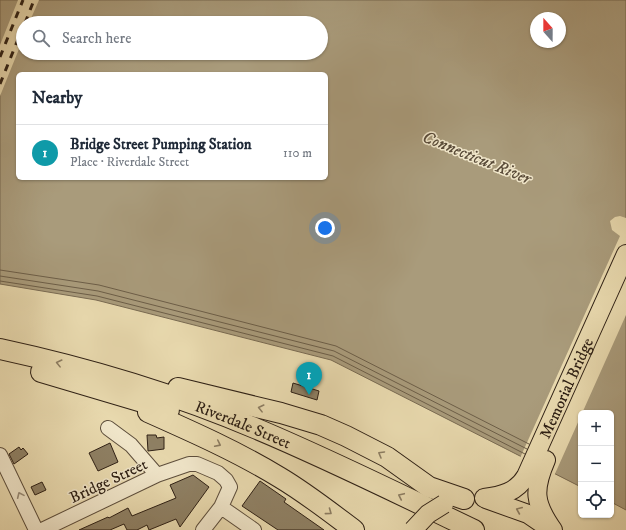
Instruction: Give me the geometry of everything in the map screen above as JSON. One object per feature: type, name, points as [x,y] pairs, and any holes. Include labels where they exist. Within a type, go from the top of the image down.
[{"type":"highway","name":"Riverdale Street","points":[[0,349],[85,377],[254,442],[443,530]]},
{"type":"highway","name":"Riverdale Street","points":[[0,362],[150,390],[256,429],[474,530]]},
{"type":"highway","points":[[85,377],[159,383],[307,420],[371,448],[429,487],[464,500]]},
{"type":"highway","points":[[85,377],[246,458],[292,486],[354,530]]},
{"type":"main road","name":"Memorial Bridge","points":[[552,530],[540,509],[531,482],[626,254]]},
{"type":"main road","name":"Memorial Bridge","points":[[413,530],[428,514],[444,504],[484,498],[509,492],[531,482],[539,475],[626,280]]},
{"type":"main road","points":[[484,498],[528,514],[552,530]]},
{"type":"street","points":[[108,428],[131,444],[157,475]]},
{"type":"street","points":[[0,455],[36,530]]},
{"type":"street","name":"Bridge Street","points":[[42,530],[157,475],[191,464],[212,470],[226,480],[229,490],[221,507]]},
{"type":"street","points":[[203,530],[221,507],[254,530]]},
{"type":"water","name":"Connecticut River","points":[[0,0],[626,0],[626,510],[614,504],[614,410],[578,410],[578,485],[331,360],[96,300],[0,284]]},
{"type":"pier","points":[[18,0],[39,0],[32,16],[16,16],[16,56],[0,96],[0,45]]},
{"type":"pier","points":[[620,216],[626,218],[626,315],[584,410],[578,410],[578,422],[554,476],[520,458],[620,236],[612,230],[610,221],[615,217]]},
{"type":"building","points":[[293,383],[319,391],[317,400],[291,392]]},
{"type":"building","points":[[147,435],[156,435],[157,438],[164,437],[164,449],[148,451]]},
{"type":"building","points":[[110,443],[118,462],[98,471],[89,453]]},
{"type":"building","points":[[19,447],[21,450],[23,448],[28,454],[14,464],[9,454]]},
{"type":"building","points":[[193,475],[209,487],[180,527],[176,519],[149,530],[147,525],[137,530],[127,530],[124,524],[110,530],[79,530],[108,517],[109,518],[128,508],[132,516],[176,498],[170,485]]},
{"type":"building","points":[[260,481],[286,499],[284,502],[324,530],[278,530],[242,506]]},
{"type":"building","points":[[42,482],[46,490],[35,495],[31,487]]},
{"type":"railway","points":[[17,16],[23,0]]},
{"type":"railway","points":[[28,16],[34,0]]},
{"type":"railway","points":[[0,57],[16,17]]},
{"type":"railway","points":[[0,84],[16,44]]},
{"type":"place","name":"Bridge Street Pumping Station","points":[[309,395]]}]
